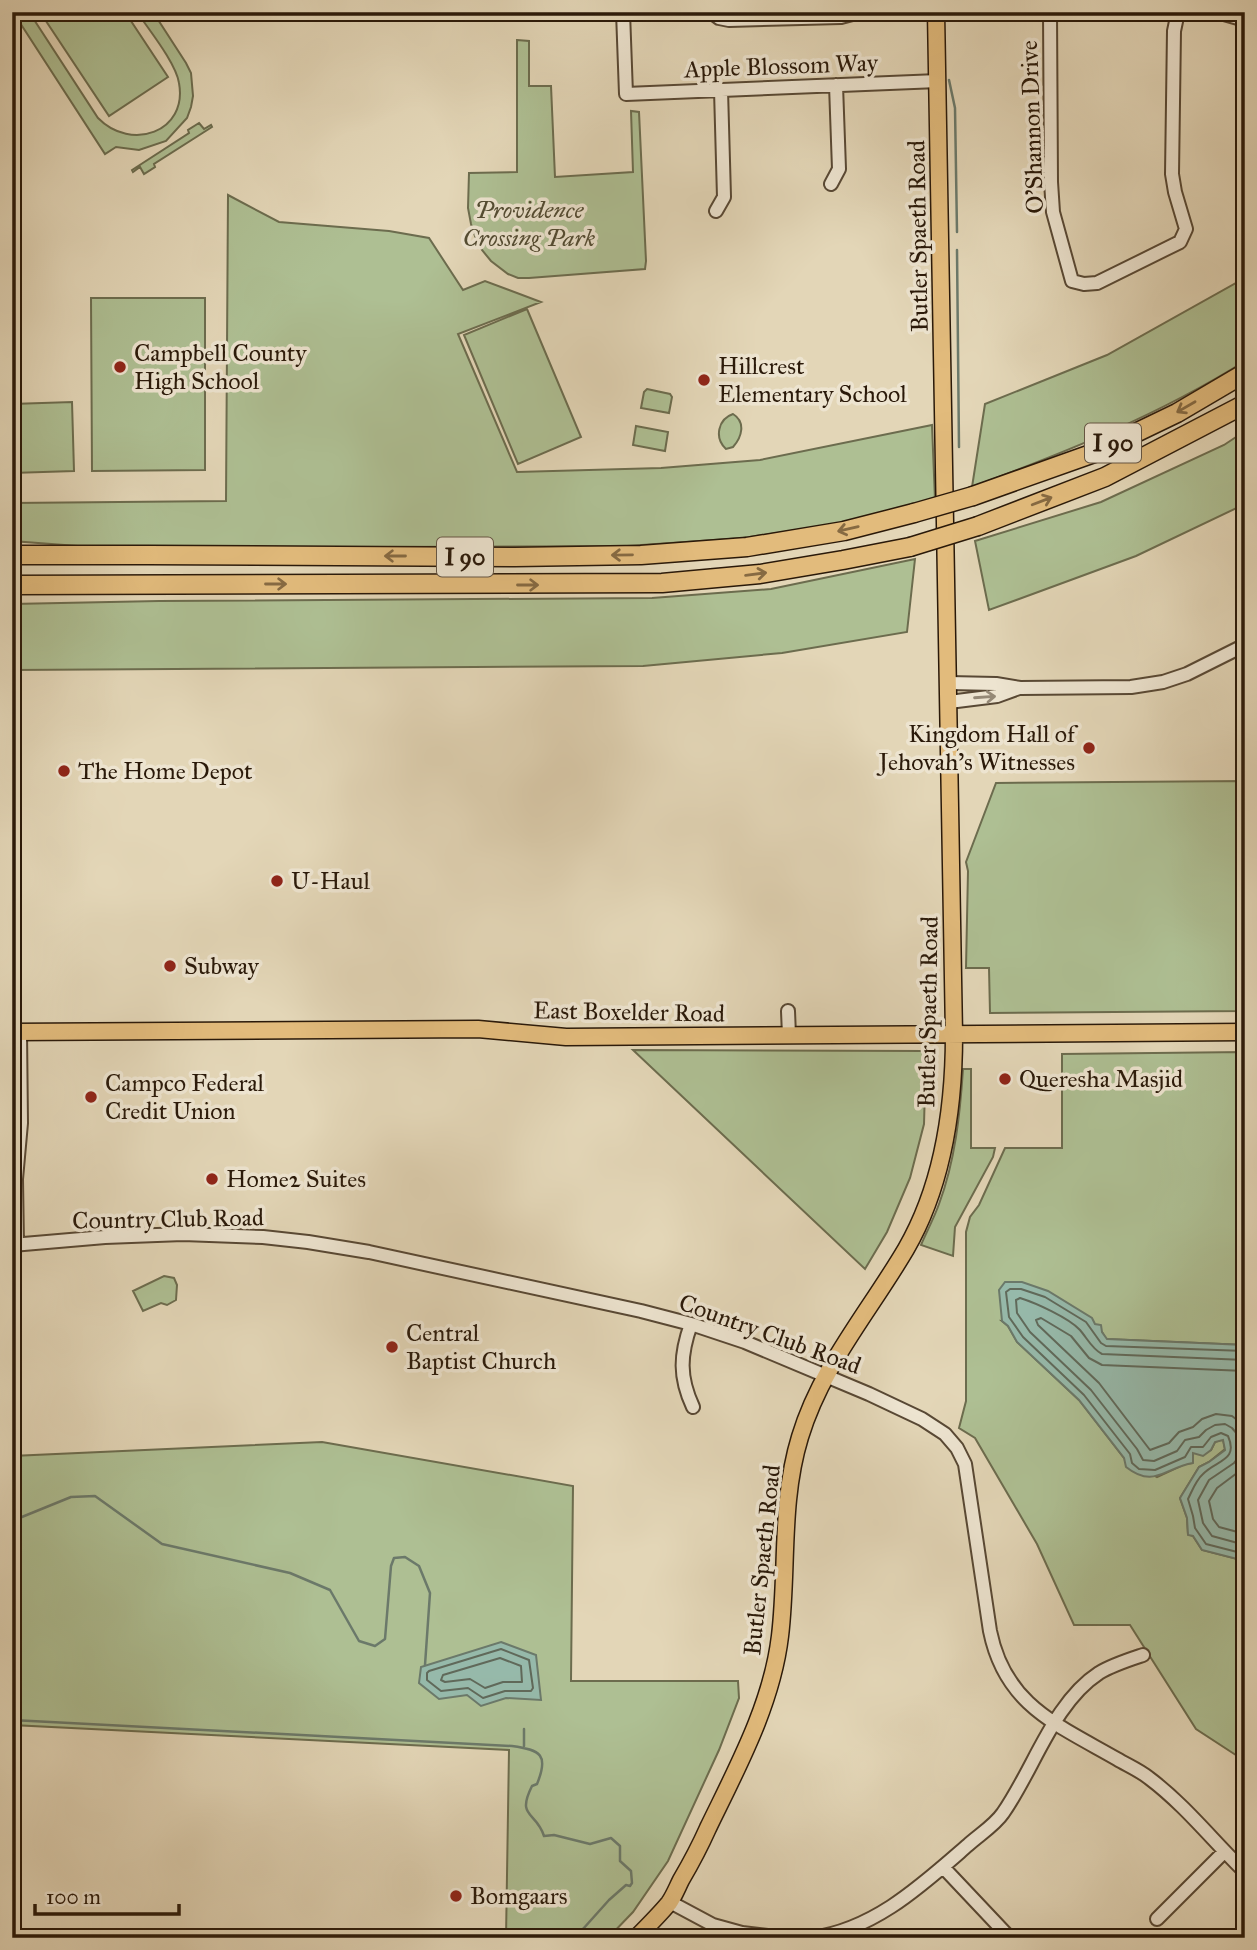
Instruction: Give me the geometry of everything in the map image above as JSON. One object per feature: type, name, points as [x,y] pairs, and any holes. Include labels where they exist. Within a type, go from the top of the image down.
[{"type":"highway","name":"I 90","points":[[12,555],[515,557],[641,555],[747,547],[844,531],[973,496],[1094,453],[1177,413],[1245,373]]},
{"type":"highway","name":"I 90","points":[[12,585],[662,583],[760,573],[910,547],[978,526],[1104,477],[1245,404]]},
{"type":"highway","name":"I 90","points":[[12,547],[148,555]]},
{"type":"highway","name":"I 90","points":[[12,593],[231,584]]},
{"type":"main road","name":"Butler Spaeth Road","points":[[636,1938],[670,1902],[735,1771],[768,1691],[780,1640],[786,1512],[799,1438],[825,1376],[907,1248],[926,1207],[947,1131],[954,1035],[936,12]]},
{"type":"main road","name":"East Boxelder Road","points":[[16,1032],[478,1029],[566,1037],[1245,1032]]},
{"type":"street","name":"Apple Blossom Way","points":[[623,12],[626,94],[938,81]]},
{"type":"street","points":[[711,12],[719,18],[729,20],[841,17],[860,12]]},
{"type":"street","name":"O'Shannon Drive","points":[[1051,12],[1052,212],[1072,281],[1084,284],[1097,283],[1180,242],[1186,229],[1172,174],[1174,31],[1178,12]]},
{"type":"street","points":[[1217,12],[1245,20]]},
{"type":"street","points":[[831,184],[839,169],[836,85]]},
{"type":"street","points":[[716,211],[724,197],[721,90]]},
{"type":"street","points":[[949,683],[996,684],[1020,688],[1131,687],[1163,682],[1187,674],[1245,645]]},
{"type":"street","points":[[950,702],[997,696],[1020,688]]},
{"type":"street","points":[[788,1011],[789,1035]]},
{"type":"street","points":[[14,1245],[21,1123],[16,1032]]},
{"type":"street","name":"Country Club Road","points":[[14,1245],[183,1234],[297,1240],[369,1252],[691,1324],[745,1342],[922,1419],[945,1434],[957,1448],[965,1464],[994,1651],[1010,1683],[1027,1704],[1054,1723],[1147,1776],[1177,1801],[1245,1872]]},
{"type":"street","points":[[691,1324],[682,1356],[682,1374],[693,1408]]},
{"type":"street","points":[[811,1938],[848,1930],[874,1918],[943,1867],[1002,1815],[1069,1700],[1097,1674],[1143,1655]]},
{"type":"street","points":[[1157,1919],[1224,1852]]},
{"type":"street","points":[[943,1867],[1010,1938]]},
{"type":"street","points":[[670,1902],[713,1925],[742,1933],[785,1938]]},
{"type":"green space","points":[[13,12],[29,12],[98,118],[111,128],[126,134],[141,135],[166,125],[175,114],[179,100],[179,83],[173,66],[137,12],[153,12],[191,73],[193,96],[187,118],[166,141],[139,150],[116,147],[105,154]]},
{"type":"green space","points":[[40,12],[125,12],[168,77],[109,116]]},
{"type":"green space","name":"Providence Crossing Park","points":[[517,40],[529,41],[529,86],[551,86],[555,177],[633,172],[631,111],[639,112],[645,269],[518,278],[491,261],[482,250],[471,224],[468,208],[469,173],[517,172]]},
{"type":"green space","points":[[199,123],[204,129],[211,125],[212,127],[154,164],[155,167],[144,174],[140,167],[133,172],[132,170],[189,133],[188,130]]},
{"type":"green space","points":[[228,195],[279,222],[389,231],[429,238],[463,290],[485,281],[541,302],[458,334],[517,472],[661,468],[760,460],[932,425],[935,500],[843,523],[743,538],[627,546],[104,548],[12,541],[12,503],[226,501]]},
{"type":"green space","points":[[1245,278],[1245,361],[1179,399],[1112,431],[972,487],[985,404],[1107,355]]},
{"type":"green space","points":[[91,298],[205,298],[205,470],[92,471]]},
{"type":"green space","points":[[527,309],[581,437],[518,464],[464,335]]},
{"type":"green space","points":[[647,389],[670,394],[672,397],[669,413],[641,408]]},
{"type":"green space","points":[[72,402],[74,471],[12,473],[12,404]]},
{"type":"green space","points":[[733,414],[741,425],[739,439],[733,447],[726,449],[720,440],[719,429],[724,420]]},
{"type":"green space","points":[[636,426],[668,432],[665,451],[633,445]]},
{"type":"green space","points":[[1245,431],[1245,504],[1136,556],[989,610],[975,541],[1101,502],[1224,445]]},
{"type":"green space","points":[[915,559],[907,632],[782,653],[643,666],[12,670],[12,604],[652,598],[771,589]]},
{"type":"green space","points":[[1245,781],[1245,1011],[990,1013],[989,968],[966,968],[966,862],[996,783]]},
{"type":"green space","points":[[633,1050],[926,1051],[924,1124],[910,1178],[887,1232],[865,1269]]},
{"type":"green space","points":[[1245,1052],[1245,1345],[1106,1339],[1102,1332],[1002,1321],[1017,1342],[1079,1400],[1124,1458],[1157,1477],[1192,1463],[1193,1453],[1211,1450],[1215,1442],[1223,1439],[1225,1449],[1199,1467],[1180,1498],[1187,1518],[1188,1534],[1193,1536],[1202,1550],[1245,1561],[1245,1761],[1196,1729],[1130,1625],[1074,1625],[1037,1544],[975,1438],[959,1428],[966,1401],[966,1232],[970,1217],[979,1205],[1005,1148],[1062,1148],[1062,1054]]},
{"type":"green space","points":[[963,1069],[971,1069],[971,1148],[995,1148],[993,1157],[955,1227],[953,1256],[921,1245],[945,1188],[953,1155]]},
{"type":"green space","points":[[164,1276],[174,1278],[177,1285],[176,1300],[143,1311],[133,1291]]},
{"type":"green space","points":[[322,1442],[573,1486],[571,1681],[738,1681],[739,1698],[719,1750],[668,1861],[633,1912],[608,1938],[506,1938],[509,1750],[12,1725],[12,1456]]},
{"type":"water","points":[[1005,1282],[1022,1282],[1048,1291],[1092,1318],[1095,1324],[1101,1325],[1107,1339],[1245,1345],[1245,1561],[1202,1550],[1193,1536],[1188,1535],[1187,1518],[1180,1498],[1199,1467],[1225,1450],[1223,1440],[1215,1442],[1211,1450],[1203,1456],[1193,1453],[1193,1463],[1152,1477],[1126,1467],[1124,1458],[1079,1400],[1017,1342],[1002,1321],[999,1290]]},
{"type":"water","points":[[501,1642],[536,1655],[541,1700],[506,1698],[481,1706],[467,1695],[439,1699],[419,1683],[421,1667]]},
{"type":"waterway","points":[[949,80],[955,108],[957,232]]},
{"type":"waterway","points":[[957,250],[959,447]]},
{"type":"waterway","points":[[12,1521],[71,1497],[95,1496],[162,1544],[290,1573],[330,1590],[359,1641],[375,1646],[385,1639],[391,1566],[394,1558],[405,1557],[419,1566],[430,1593],[425,1665]]},
{"type":"waterway","points":[[12,1720],[512,1746],[536,1752],[542,1760],[541,1774],[537,1784],[532,1786],[526,1804],[529,1814],[544,1836],[554,1835],[590,1844],[611,1838],[620,1846],[620,1861],[631,1871],[630,1886],[626,1885],[609,1900],[583,1929],[564,1938]]},
{"type":"waterway","points":[[524,1729],[524,1746]]},
{"type":"place","name":"Campbell County High School","points":[[120,367]]},
{"type":"place","name":"Hillcrest Elementary School","points":[[704,380]]},
{"type":"place","name":"Kingdom Hall of Jehovah’s Witnesses","points":[[1089,748]]},
{"type":"place","name":"The Home Depot","points":[[64,771]]},
{"type":"place","name":"U-Haul","points":[[277,881]]},
{"type":"place","name":"Subway","points":[[170,966]]},
{"type":"place","name":"Queresha Masjid","points":[[1005,1079]]},
{"type":"place","name":"Campco Federal Credit Union","points":[[91,1097]]},
{"type":"place","name":"Home2 Suites","points":[[212,1179]]},
{"type":"place","name":"Central Baptist Church","points":[[392,1347]]},
{"type":"place","name":"Bomgaars","points":[[456,1896]]}]
